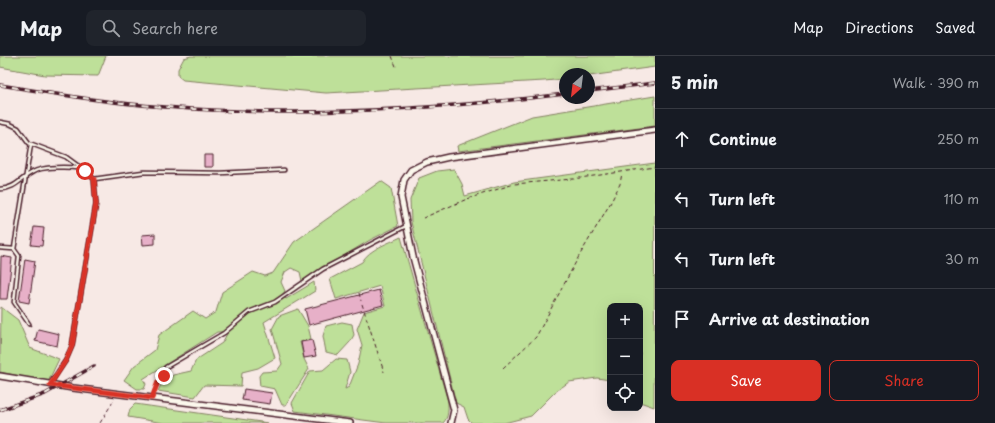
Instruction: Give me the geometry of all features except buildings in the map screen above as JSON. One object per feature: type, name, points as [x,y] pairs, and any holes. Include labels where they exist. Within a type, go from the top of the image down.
[{"type":"street","points":[[453,422],[454,410],[406,226],[401,197],[402,185],[406,175],[422,164],[464,155],[655,130]]},
{"type":"street","points":[[0,376],[50,385],[350,423]]},
{"type":"lane","points":[[0,122],[10,124],[18,128],[26,141],[31,144],[66,157],[94,179],[96,204],[72,346],[66,360],[50,385]]},
{"type":"lane","points":[[29,324],[14,302],[19,256],[14,249],[31,144]]},
{"type":"lane","points":[[0,188],[14,186],[32,172],[41,169],[74,168],[85,171]]},
{"type":"lane","points":[[94,179],[144,172],[220,173],[284,170]]},
{"type":"lane","points":[[166,367],[224,333],[249,312],[275,302],[323,269],[406,226]]},
{"type":"lane","points":[[0,248],[14,249]]},
{"type":"path","points":[[392,56],[397,70]]},
{"type":"path","points":[[423,218],[466,199],[514,184],[655,167]]},
{"type":"path","points":[[503,368],[536,337],[578,258],[611,202],[620,184],[622,172]]},
{"type":"path","points":[[359,293],[361,301]]},
{"type":"path","points":[[362,304],[384,372]]},
{"type":"path","points":[[152,398],[158,382],[164,376],[166,367]]},
{"type":"path","points":[[100,423],[119,394]]},
{"type":"green space","points":[[0,56],[106,56],[98,76],[45,75],[0,67]]},
{"type":"green space","points":[[191,56],[655,56],[655,67],[595,75],[595,68],[559,68],[559,80],[326,93],[183,80],[178,76],[178,69],[184,58]]},
{"type":"green space","points":[[655,96],[655,126],[458,151],[457,146],[532,116]]},
{"type":"green space","points":[[655,163],[654,407],[643,403],[643,303],[607,303],[607,380],[597,378],[569,382],[555,392],[531,416],[504,423],[472,423],[468,419],[464,407],[456,403],[411,222],[410,200],[419,178],[437,171],[454,169],[462,184],[465,196],[514,182]]},
{"type":"green space","points":[[381,181],[391,188],[398,226],[370,240],[302,281],[300,272],[291,268],[285,272],[281,282],[285,291],[282,295],[286,299],[314,282],[315,291],[264,322],[275,358],[258,368],[242,372],[241,386],[204,385],[195,397],[158,391],[161,385],[167,383],[173,375],[191,371],[196,360],[222,343],[228,332],[217,332],[143,379],[146,384],[144,389],[137,389],[124,380],[134,366],[155,350],[159,335],[193,311],[205,319],[216,312],[222,292],[253,272],[265,276],[273,273],[294,242]]},
{"type":"green space","points":[[401,237],[448,402],[448,413],[445,421],[443,423],[386,423],[295,411],[292,403],[310,371],[323,370],[336,359],[347,360],[350,372],[345,389],[349,387],[358,364],[362,345],[357,329],[364,312],[385,306],[380,286],[336,299],[330,279],[362,262],[369,253],[374,250]]},
{"type":"green space","points":[[1,307],[18,320],[30,348],[59,359],[48,382],[0,372]]},
{"type":"green space","points":[[298,309],[308,326],[311,339],[300,342],[304,359],[309,369],[286,405],[282,405],[275,389],[260,386],[259,376],[262,372],[277,371],[282,364],[272,329],[279,316]]},
{"type":"green space","points":[[342,322],[352,324],[354,335],[350,342],[338,355],[326,352],[323,336],[326,326]]},
{"type":"green space","points":[[135,404],[268,423],[164,423],[128,417],[130,409]]},
{"type":"railway","points":[[595,90],[655,83]]},
{"type":"railway","points":[[0,85],[123,103],[265,112],[365,111],[515,100],[559,95]]},
{"type":"railway","points":[[0,410],[45,394],[94,366]]},
{"type":"route","points":[[85,171],[94,179],[96,186],[96,204],[70,354],[51,380],[50,385],[152,398],[158,382],[164,376]]}]
